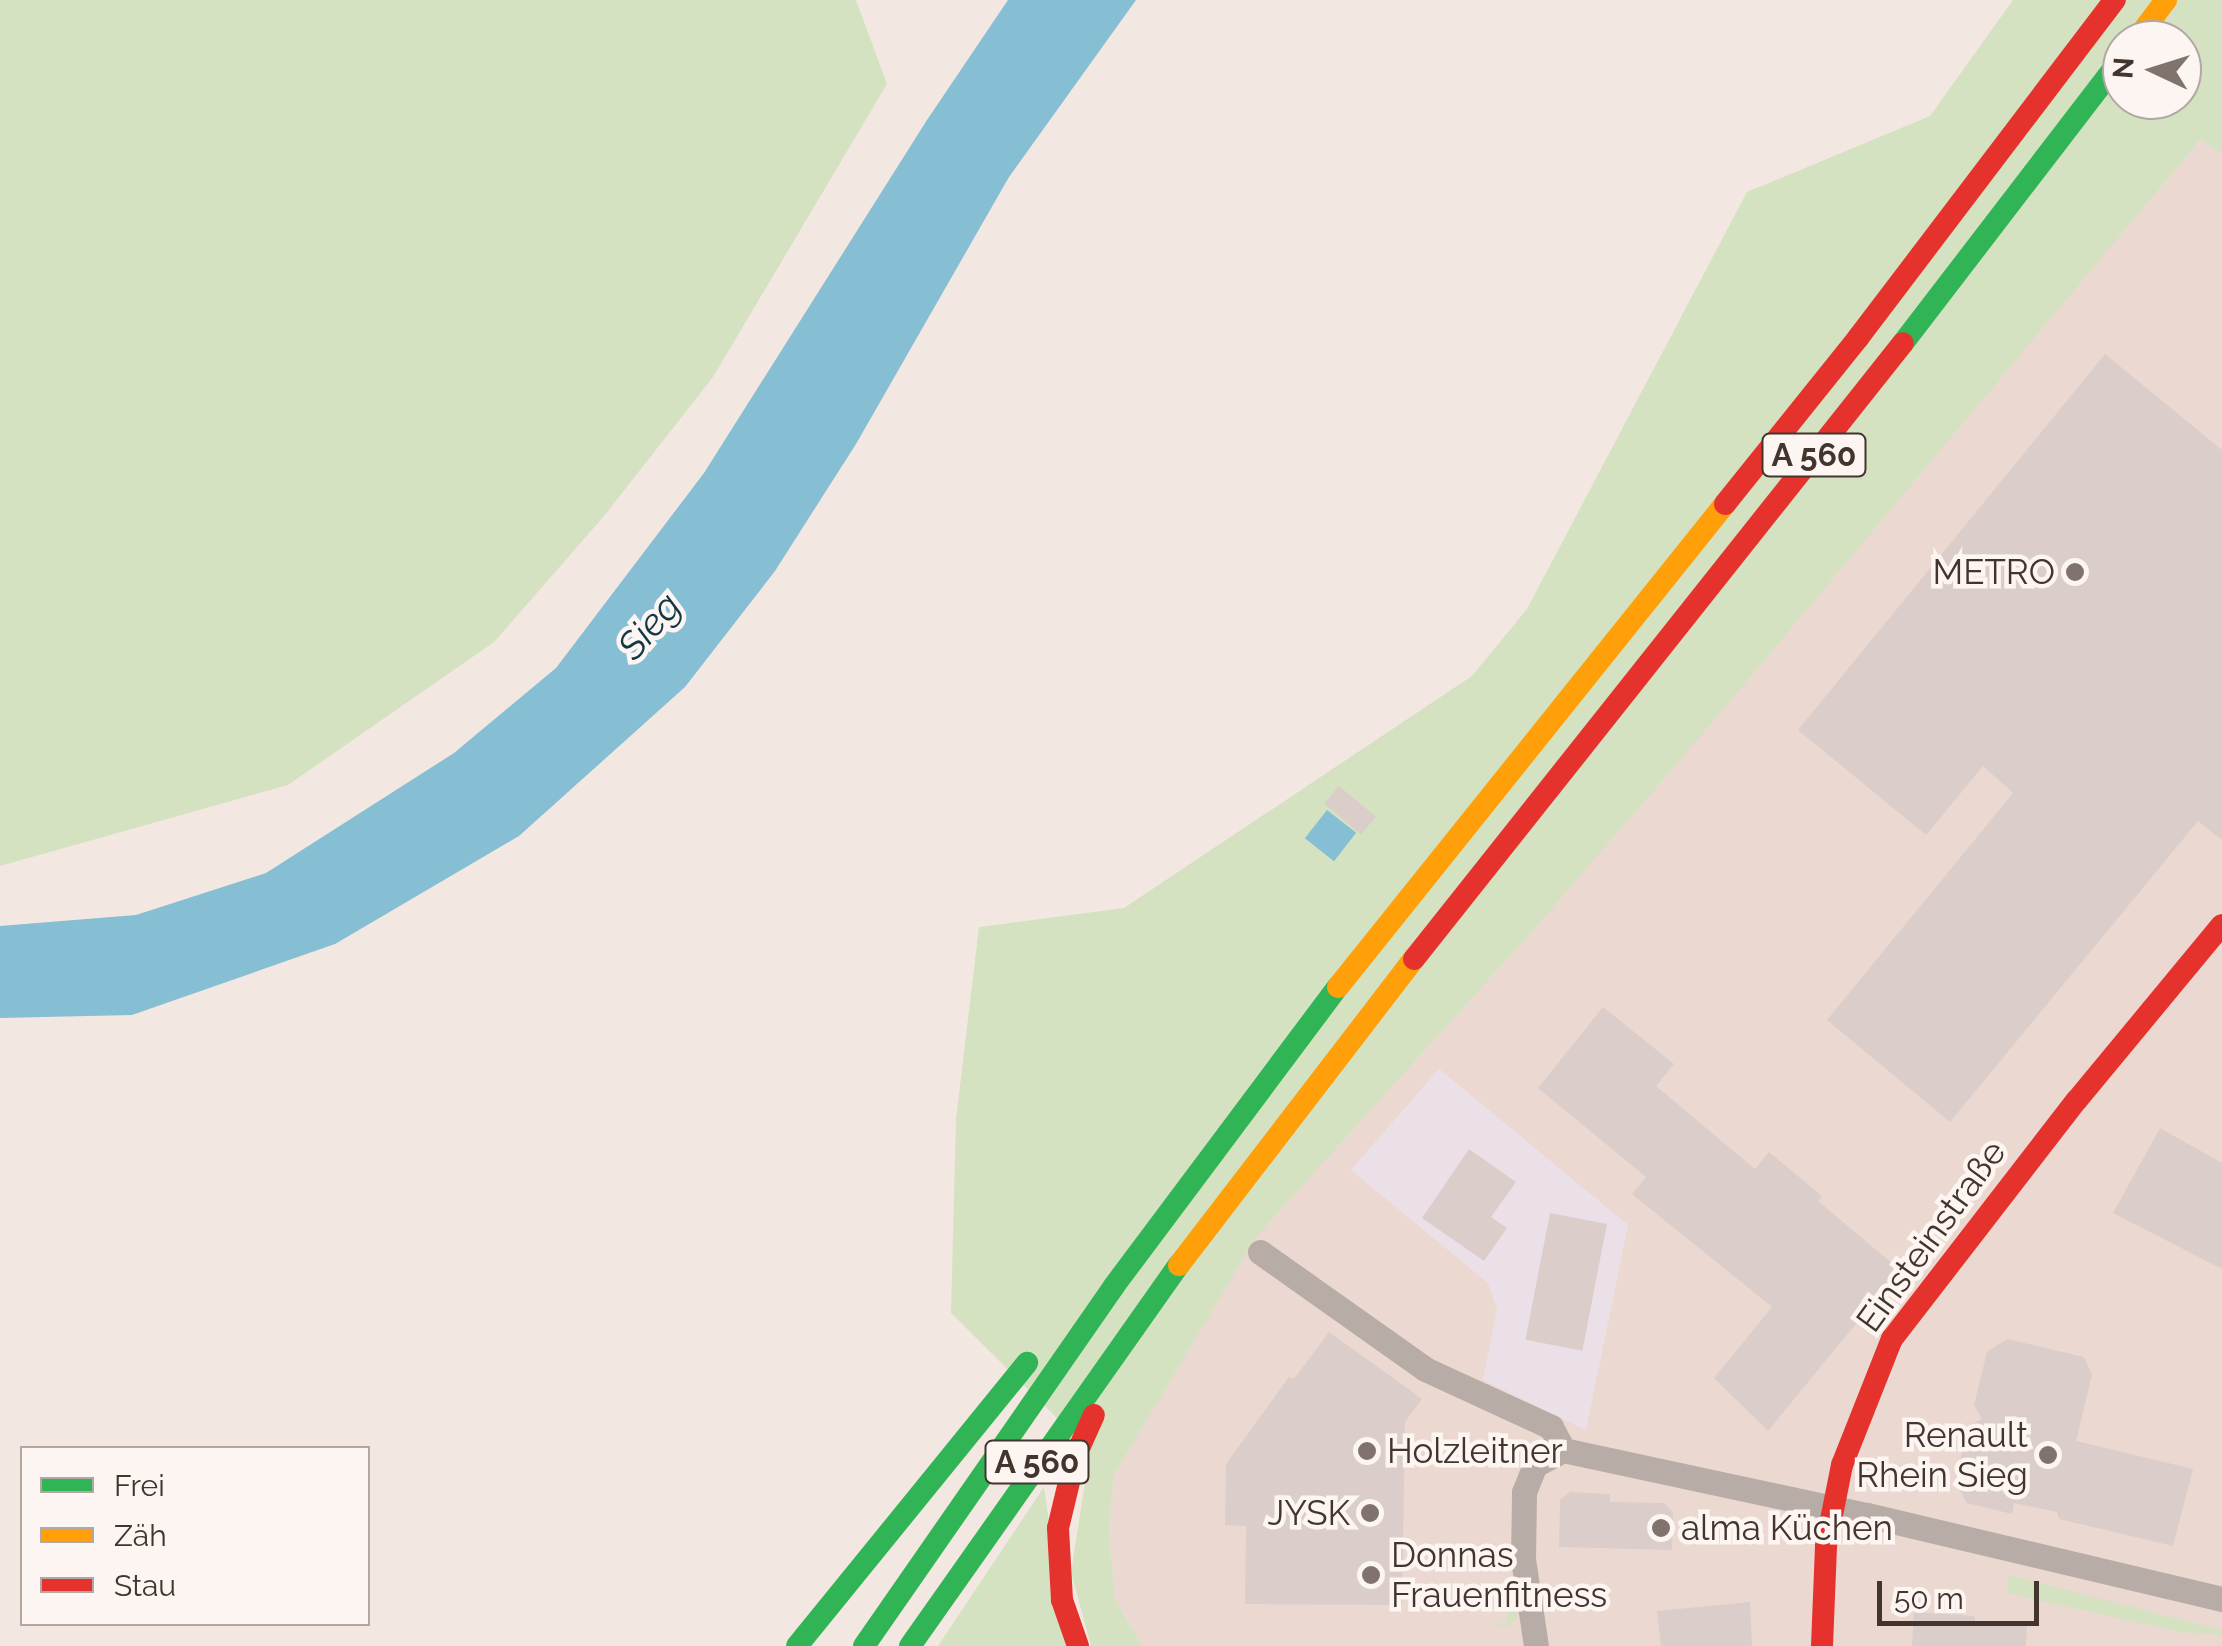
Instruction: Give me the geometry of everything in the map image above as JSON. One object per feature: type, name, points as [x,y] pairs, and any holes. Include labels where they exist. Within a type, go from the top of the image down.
[{"type":"main road","name":"A 560","points":[[864,1646],[1114,1286],[1356,964],[1858,338],[2115,0]]},
{"type":"main road","name":"A 560","points":[[910,1646],[1167,1280],[1336,1056],[1891,359],[2102,84]]},
{"type":"main road","name":"Einsteinstraße","points":[[1822,1646],[1822,1584],[1833,1507],[1848,1444],[1892,1339],[2076,1100],[2222,925]]},
{"type":"main road","points":[[798,1646],[964,1435],[1223,1139]]},
{"type":"main road","points":[[1078,1646],[1062,1600],[1058,1567],[1065,1489],[1087,1428],[1167,1280]]},
{"type":"street","points":[[1260,1252],[1424,1369],[1551,1427],[1563,1450]]},
{"type":"street","points":[[1536,1646],[1524,1559],[1524,1492],[1536,1465],[1563,1450],[1833,1507],[2222,1599]]},
{"type":"shaded area","points":[[2202,138],[2222,154],[2222,1646],[1142,1646],[1115,1599],[1109,1531],[1114,1475],[1257,1235],[1531,933]]},
{"type":"shaded area","points":[[1439,1069],[1628,1225],[1586,1430],[1483,1380],[1497,1309],[1488,1283],[1351,1170]]},
{"type":"green space","points":[[0,0],[856,0],[887,84],[713,377],[604,516],[494,642],[288,785],[0,866]]},
{"type":"green space","points":[[2013,0],[2222,0],[2222,154],[2201,139],[1711,724],[1531,933],[1257,1236],[1114,1475],[1109,1531],[1115,1599],[1142,1646],[1091,1646],[1071,1572],[1090,1451],[951,1313],[956,1119],[979,927],[1124,908],[1472,676],[1527,609],[1747,192],[1930,116]]},
{"type":"green space","points":[[1044,1487],[1066,1646],[938,1646]]},
{"type":"green space","points":[[1509,1569],[1518,1616],[1508,1626],[1491,1627],[1507,1622]]},
{"type":"green space","points":[[2008,1575],[2222,1630],[2222,1635],[2179,1632],[2007,1593]]},
{"type":"water","name":"Sieg","points":[[1008,0],[1136,0],[1009,177],[856,444],[775,571],[685,687],[519,836],[335,944],[132,1015],[0,1018],[0,926],[136,915],[266,873],[454,753],[556,668],[704,473],[927,120]]},
{"type":"water","points":[[1327,810],[1356,833],[1334,861],[1305,838]]},
{"type":"building","name":"METRO","points":[[2105,354],[2222,450],[2222,840],[2198,821],[1950,1122],[1827,1020],[2013,793],[1983,766],[1926,835],[1798,730]]},
{"type":"building","points":[[1339,786],[1376,817],[1361,834],[1324,804]]},
{"type":"building","points":[[1603,1007],[1674,1064],[1656,1086],[1755,1169],[1769,1152],[1822,1196],[1818,1201],[1900,1270],[1768,1431],[1714,1378],[1772,1307],[1632,1194],[1646,1177],[1538,1088]]},
{"type":"building","points":[[2160,1128],[2222,1163],[2222,1269],[2113,1213]]},
{"type":"building","points":[[1469,1149],[1516,1182],[1491,1217],[1507,1228],[1484,1261],[1422,1218]]},
{"type":"building","points":[[1550,1213],[1607,1224],[1582,1351],[1525,1340]]},
{"type":"building","points":[[1329,1332],[1422,1399],[1405,1422],[1402,1605],[1245,1604],[1246,1526],[1225,1525],[1226,1464],[1289,1377],[1294,1379]]},
{"type":"building","name":"Renault Rhein Sieg","points":[[2007,1339],[2084,1357],[2092,1375],[2076,1441],[2193,1469],[2173,1546],[2059,1519],[2057,1512],[2014,1503],[2012,1514],[1967,1503],[1955,1482],[1969,1425],[1982,1419],[1974,1405],[1987,1352]]},
{"type":"building","points":[[1570,1492],[1610,1494],[1610,1502],[1664,1503],[1673,1513],[1672,1550],[1559,1547],[1560,1500]]},
{"type":"building","points":[[1750,1602],[1752,1646],[1661,1646],[1657,1611]]},
{"type":"building","points":[[1914,1612],[1975,1616],[1975,1624],[2027,1626],[2026,1646],[1912,1646]]},
{"type":"traffic: fast","points":[[1903,343],[2102,84]]},
{"type":"traffic: fast","points":[[864,1646],[1114,1286],[1338,987]]},
{"type":"traffic: fast","points":[[910,1646],[1179,1265]]},
{"type":"traffic: fast","points":[[797,1646],[1027,1363]]},
{"type":"traffic: slow","points":[[2151,20],[2166,0]]},
{"type":"traffic: slow","points":[[1338,987],[1725,504]]},
{"type":"traffic: slow","points":[[1179,1265],[1414,959]]},
{"type":"traffic: jam","points":[[1725,504],[1858,338],[2115,0]]},
{"type":"traffic: jam","points":[[1414,959],[1903,343]]},
{"type":"traffic: jam","points":[[1822,1646],[1826,1545],[1842,1465],[1892,1339],[2077,1100],[2222,925]]},
{"type":"traffic: jam","points":[[1078,1646],[1062,1600],[1058,1528],[1075,1457],[1094,1415]]},
{"type":"place","name":"METRO","points":[[2075,572]]},
{"type":"place","name":"Holzleitner","points":[[1367,1451]]},
{"type":"place","name":"Renault Rhein Sieg","points":[[2048,1455]]},
{"type":"place","name":"JYSK","points":[[1370,1513]]},
{"type":"place","name":"alma Küchen","points":[[1661,1528]]},
{"type":"place","name":"Donnas Frauenfitness","points":[[1371,1575]]}]
